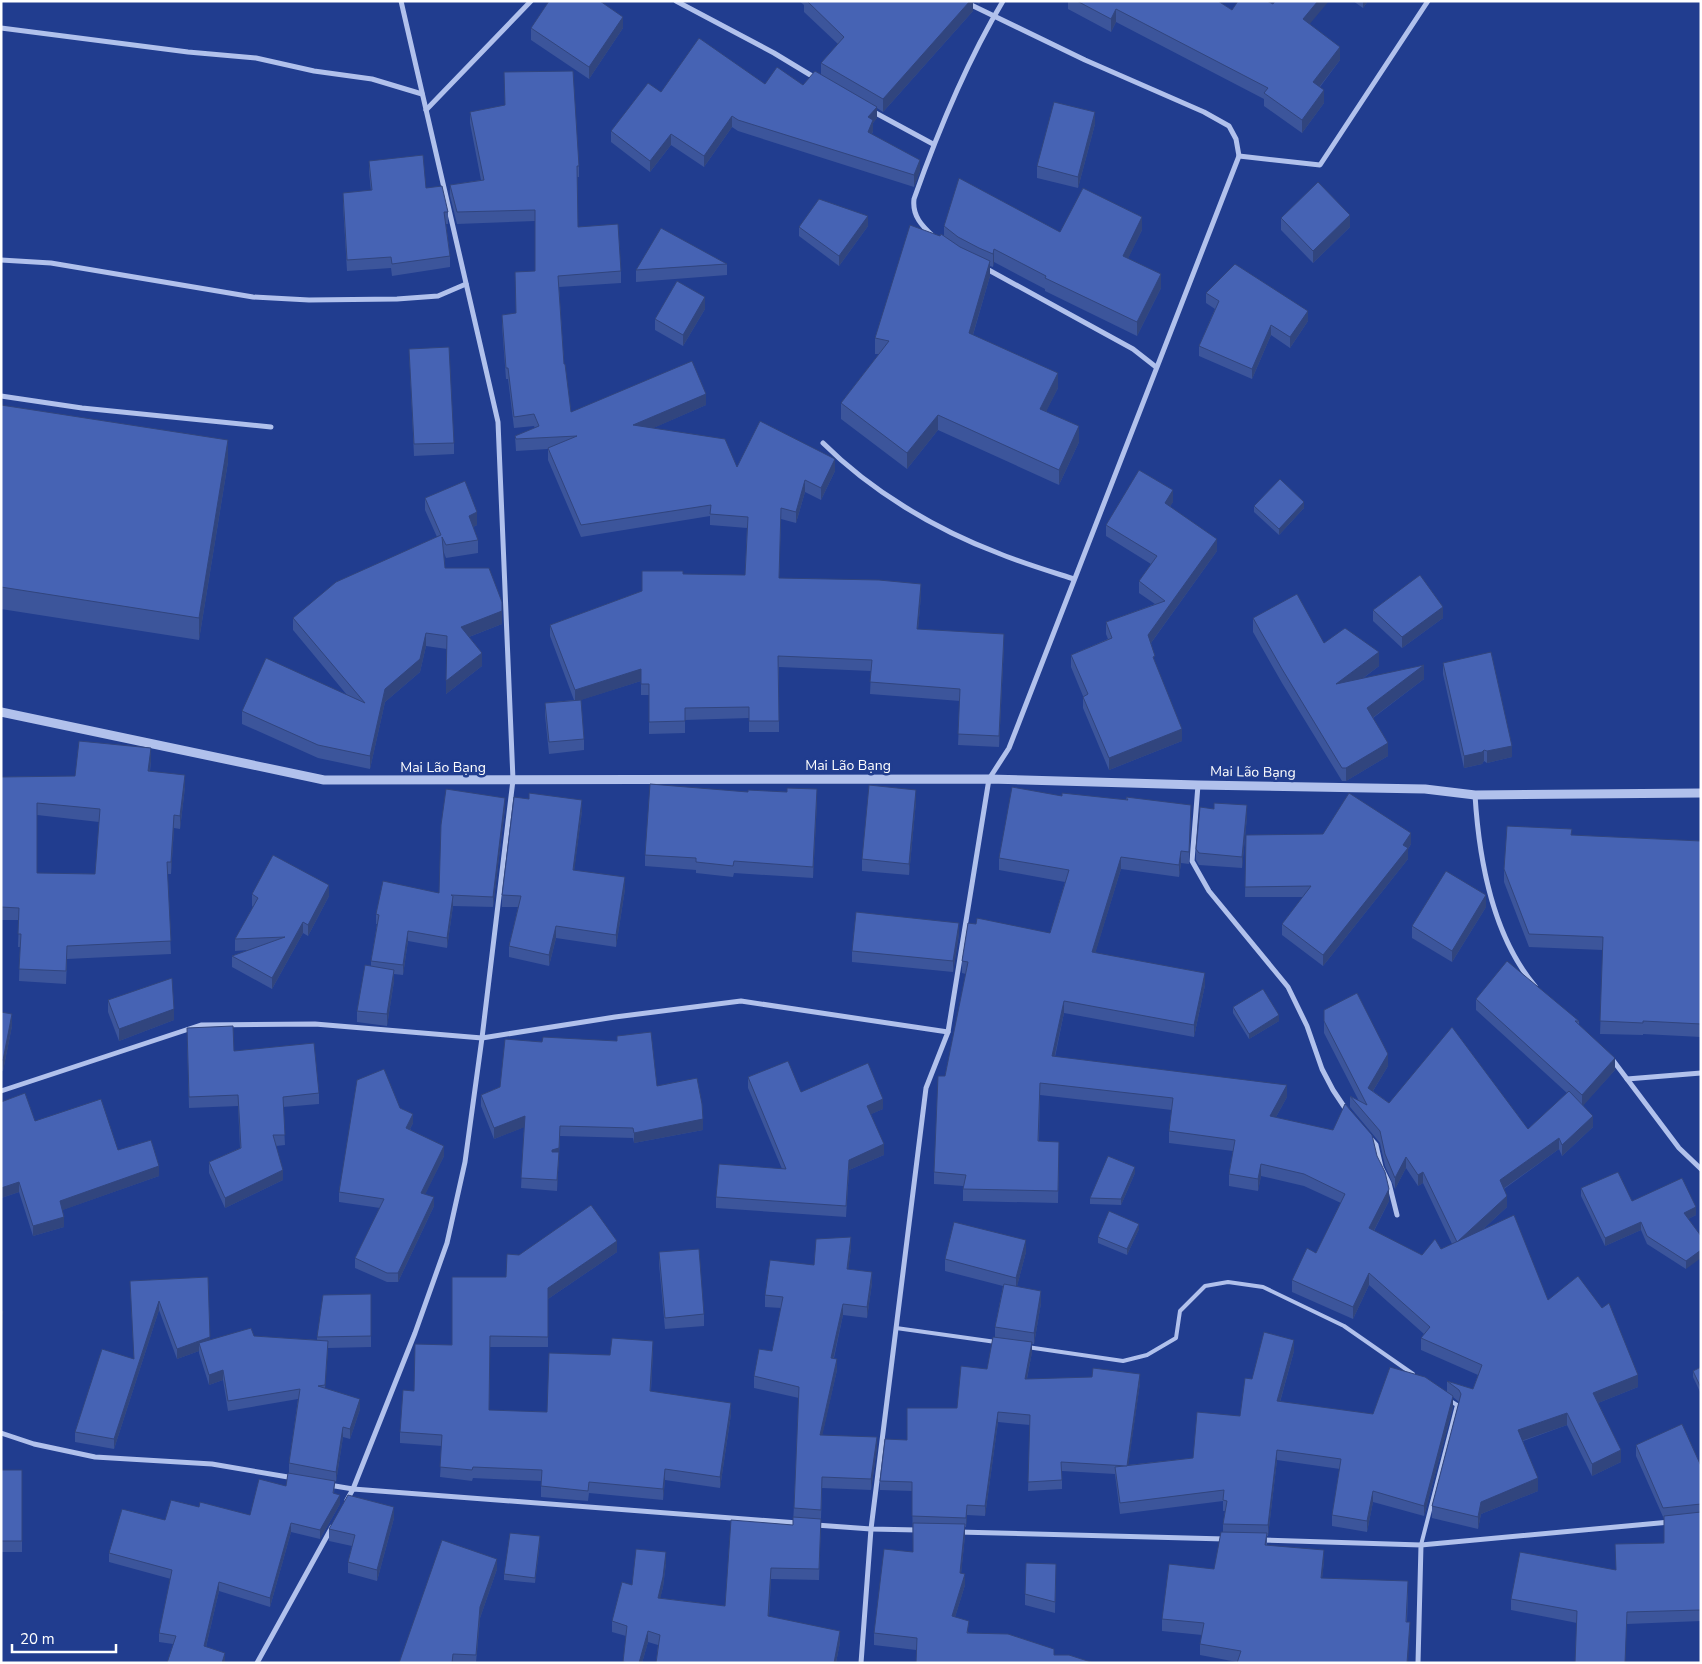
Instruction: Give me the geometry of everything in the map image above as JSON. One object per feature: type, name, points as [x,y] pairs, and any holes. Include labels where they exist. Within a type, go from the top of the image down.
[{"type":"street","points":[[343,1506],[353,1489],[415,1333],[448,1243],[465,1162],[513,780],[498,422],[401,1]]},
{"type":"street","points":[[426,110],[531,1]]},
{"type":"street","points":[[676,1],[824,82]]},
{"type":"street","points":[[861,1663],[870,1529],[926,1088],[948,1032],[989,778],[1009,748],[1239,156],[1236,139],[1229,126],[1204,112],[1085,60],[963,1]]},
{"type":"street","points":[[938,240],[918,219],[913,208],[914,199],[933,144],[1003,1]]},
{"type":"street","points":[[1239,156],[1320,165],[1428,1]]},
{"type":"street","points":[[1,28],[256,58],[314,71],[372,79],[422,94]]},
{"type":"street","points":[[865,107],[933,144]]},
{"type":"street","points":[[1,260],[52,263],[252,297],[397,299],[438,296],[466,284]]},
{"type":"street","points":[[983,267],[1133,349],[1156,367]]},
{"type":"street","points":[[1,396],[82,408],[271,427]]},
{"type":"street","points":[[823,443],[855,472],[906,508],[935,525],[998,554],[1074,579]]},
{"type":"street","name":"Mai Lão Bạng","points":[[1,712],[324,780],[989,778],[1198,785],[1425,789],[1475,795],[1701,793]]},
{"type":"street","points":[[1198,785],[1192,861],[1209,891],[1288,987],[1307,1026],[1322,1069],[1342,1105],[1353,1118]]},
{"type":"street","points":[[1475,795],[1480,852],[1496,913],[1504,936],[1538,990]]},
{"type":"street","points":[[1,1091],[201,1025],[315,1024],[482,1038],[615,1017],[741,1001],[948,1032]]},
{"type":"street","points":[[1609,1055],[1679,1148],[1701,1169]]},
{"type":"street","points":[[1627,1079],[1701,1072]]},
{"type":"street","points":[[1364,1132],[1376,1145],[1381,1168],[1389,1183],[1397,1214]]},
{"type":"street","points":[[1,1433],[34,1444],[95,1457],[212,1464],[299,1479]]},
{"type":"street","points":[[326,1484],[353,1489],[801,1524]]},
{"type":"street","points":[[1254,1540],[1421,1545],[1672,1522]]},
{"type":"street","points":[[257,1663],[334,1524]]},
{"type":"street","points":[[811,1524],[870,1529],[920,1530]]},
{"type":"street","points":[[949,1531],[1234,1539]]},
{"type":"street","points":[[1418,1663],[1421,1545]]},
{"type":"lane","points":[[1024,1347],[1123,1360],[1147,1355],[1176,1338],[1180,1311],[1205,1286],[1228,1282],[1263,1287],[1344,1326],[1417,1377]]},
{"type":"lane","points":[[896,1328],[1005,1344]]},
{"type":"lane","points":[[1421,1545],[1458,1405],[1441,1394]]},
{"type":"building","points":[[549,1],[600,1],[623,17],[589,67],[531,28]]},
{"type":"building","points":[[807,1],[970,1],[883,99],[821,63],[844,37]]},
{"type":"building","points":[[1077,1],[1218,1],[1232,10],[1238,1],[1267,1],[1273,4],[1275,1],[1318,1],[1303,19],[1340,47],[1313,82],[1324,90],[1302,120],[1264,93],[1268,88],[1116,9],[1111,19]]},
{"type":"building","points":[[699,38],[765,84],[777,67],[803,85],[815,71],[877,107],[868,117],[873,120],[868,132],[920,160],[914,175],[738,120],[732,116],[704,156],[671,134],[650,161],[611,131],[648,83],[661,92]]},
{"type":"building","points":[[573,71],[579,166],[577,166],[578,227],[618,224],[621,271],[558,276],[564,364],[571,412],[692,361],[706,394],[633,425],[725,439],[737,467],[760,421],[835,459],[821,488],[805,480],[796,512],[781,508],[779,578],[879,580],[921,584],[917,629],[1004,634],[999,736],[958,734],[960,689],[870,682],[872,660],[778,656],[779,721],[749,721],[749,707],[685,708],[685,721],[649,722],[649,684],[641,684],[641,669],[575,690],[550,625],[642,591],[642,571],[683,571],[683,574],[745,575],[748,517],[710,514],[711,505],[581,525],[548,448],[577,436],[516,439],[515,436],[539,426],[534,414],[514,417],[508,368],[506,368],[502,315],[516,313],[515,272],[535,271],[535,210],[457,212],[450,185],[484,180],[470,112],[505,105],[504,72]]},
{"type":"building","points":[[1054,102],[1095,112],[1078,177],[1037,166]]},
{"type":"building","points":[[423,155],[426,188],[442,186],[448,212],[444,212],[450,256],[392,264],[391,257],[347,260],[343,193],[372,190],[369,161]]},
{"type":"building","points":[[959,178],[1060,232],[1083,188],[1142,217],[1123,256],[1161,274],[1137,322],[1045,278],[1046,276],[994,249],[993,254],[979,248],[958,237],[944,226]]},
{"type":"building","points":[[1318,182],[1350,215],[1313,251],[1281,218]]},
{"type":"building","points":[[819,199],[868,216],[839,256],[799,227]]},
{"type":"building","points":[[910,225],[940,236],[941,234],[960,247],[990,261],[969,333],[1058,373],[1040,409],[1079,426],[1059,470],[938,415],[907,453],[841,403],[889,341],[875,338]]},
{"type":"building","points":[[661,228],[727,264],[636,270]]},
{"type":"building","points":[[1235,264],[1308,311],[1290,337],[1271,325],[1252,369],[1199,346],[1219,301],[1206,293]]},
{"type":"building","points":[[677,281],[705,297],[683,335],[655,319]]},
{"type":"building","points":[[449,347],[454,443],[414,444],[409,349]]},
{"type":"building","points":[[1,405],[228,440],[199,618],[1,587]]},
{"type":"building","points":[[1139,470],[1173,490],[1165,503],[1217,539],[1148,635],[1155,656],[1153,657],[1182,729],[1109,758],[1083,697],[1088,694],[1071,655],[1112,638],[1106,622],[1165,601],[1139,581],[1157,556],[1106,525]]},
{"type":"building","points":[[1280,479],[1304,502],[1279,529],[1254,506]]},
{"type":"building","points":[[465,481],[477,512],[469,516],[478,540],[446,545],[442,537],[445,568],[489,568],[502,602],[502,611],[461,627],[482,653],[446,681],[447,636],[426,633],[420,659],[385,689],[370,756],[318,745],[242,711],[266,658],[365,703],[293,618],[336,582],[441,535],[425,498]]},
{"type":"building","points":[[1420,575],[1443,607],[1402,637],[1373,610]]},
{"type":"building","points":[[1297,594],[1324,643],[1345,628],[1379,652],[1336,684],[1424,665],[1367,708],[1388,743],[1346,768],[1342,768],[1253,618]]},
{"type":"building","points":[[1491,652],[1512,746],[1484,750],[1464,756],[1443,663]]},
{"type":"building","points":[[581,700],[584,739],[549,742],[545,703]]},
{"type":"building","points":[[79,741],[151,748],[148,771],[185,775],[180,816],[174,815],[171,862],[167,862],[171,941],[67,946],[66,971],[19,969],[21,934],[18,934],[19,908],[1,907],[1,777],[75,776]],"holes":[[[37,803],[100,809],[95,874],[37,873]]]},
{"type":"building","points":[[650,784],[748,792],[748,790],[787,792],[787,788],[817,789],[813,867],[734,861],[733,866],[696,862],[696,858],[645,855]]},
{"type":"building","points":[[869,785],[916,790],[909,864],[862,859]]},
{"type":"building","points":[[1012,787],[1062,796],[1062,793],[1128,800],[1126,797],[1191,805],[1189,852],[1181,851],[1179,865],[1121,857],[1092,952],[1205,973],[1194,1025],[1064,1001],[1052,1056],[1287,1085],[1270,1116],[1333,1130],[1345,1104],[1372,1135],[1377,1156],[1385,1172],[1389,1189],[1369,1228],[1422,1255],[1435,1239],[1441,1249],[1514,1215],[1548,1300],[1578,1276],[1602,1308],[1609,1303],[1638,1375],[1593,1393],[1621,1450],[1592,1464],[1567,1413],[1518,1430],[1538,1478],[1481,1502],[1478,1517],[1432,1506],[1461,1394],[1459,1390],[1447,1381],[1473,1389],[1482,1365],[1421,1338],[1430,1327],[1369,1273],[1353,1307],[1292,1280],[1307,1248],[1316,1253],[1345,1194],[1304,1174],[1261,1164],[1258,1179],[1229,1174],[1235,1140],[1169,1131],[1173,1098],[1040,1083],[1038,1141],[1059,1142],[1058,1191],[963,1189],[966,1175],[934,1172],[938,1076],[945,1076],[968,962],[962,961],[968,923],[976,924],[977,918],[1050,933],[1069,870],[999,858]]},
{"type":"building","points":[[446,789],[505,798],[493,897],[451,895],[453,896],[447,938],[408,931],[403,965],[371,961],[379,915],[376,914],[383,881],[439,893],[441,825]]},
{"type":"building","points":[[529,793],[582,800],[573,870],[625,877],[616,935],[556,926],[549,955],[509,946],[521,896],[502,895],[514,797],[529,799]]},
{"type":"building","points":[[1349,793],[1411,833],[1403,845],[1408,848],[1323,955],[1282,924],[1311,886],[1245,887],[1246,835],[1323,834]]},
{"type":"building","points":[[1214,803],[1247,805],[1242,857],[1199,853],[1196,849],[1200,807],[1214,809]]},
{"type":"building","points":[[1507,826],[1572,829],[1571,835],[1701,841],[1701,1024],[1600,1021],[1603,937],[1529,934],[1504,869]]},
{"type":"building","points":[[273,855],[329,885],[308,925],[303,922],[272,978],[232,956],[285,937],[235,939],[258,898],[252,894]]},
{"type":"building","points":[[1446,871],[1486,895],[1452,951],[1412,926]]},
{"type":"building","points":[[856,912],[959,923],[953,961],[852,951]]},
{"type":"building","points":[[1507,961],[1579,1021],[1575,1021],[1615,1058],[1582,1095],[1476,999]]},
{"type":"building","points":[[365,965],[394,970],[387,1014],[357,1011]]},
{"type":"building","points":[[172,978],[174,1009],[119,1029],[108,1000]]},
{"type":"building","points":[[1263,989],[1279,1015],[1249,1034],[1233,1007]]},
{"type":"building","points":[[1357,993],[1388,1054],[1368,1088],[1389,1103],[1452,1027],[1528,1129],[1569,1091],[1593,1116],[1562,1145],[1559,1138],[1500,1180],[1507,1196],[1457,1242],[1423,1172],[1418,1175],[1406,1157],[1395,1178],[1385,1154],[1380,1131],[1350,1096],[1367,1105],[1324,1021],[1324,1010]]},
{"type":"building","points":[[1,1012],[12,1014],[3,1060],[1,1060]]},
{"type":"building","points":[[233,1026],[234,1051],[314,1043],[319,1093],[283,1097],[285,1135],[273,1135],[283,1170],[225,1198],[209,1162],[241,1148],[238,1095],[189,1097],[187,1028]]},
{"type":"building","points":[[651,1032],[657,1086],[697,1078],[703,1119],[634,1133],[633,1128],[560,1126],[559,1148],[552,1150],[552,1152],[559,1152],[557,1180],[521,1178],[525,1116],[494,1128],[481,1095],[500,1087],[505,1039],[542,1042],[543,1037],[617,1041],[617,1036]]},
{"type":"building","points":[[788,1061],[801,1092],[868,1063],[883,1099],[867,1106],[884,1144],[849,1160],[846,1206],[716,1197],[719,1164],[786,1169],[748,1077]]},
{"type":"building","points":[[384,1069],[400,1108],[413,1114],[406,1128],[444,1146],[421,1193],[434,1197],[398,1273],[387,1273],[355,1258],[384,1199],[339,1192],[357,1080]]},
{"type":"building","points":[[25,1093],[35,1121],[101,1099],[118,1150],[151,1140],[159,1166],[60,1201],[64,1217],[33,1226],[19,1182],[1,1188],[1,1102]]},
{"type":"building","points":[[1108,1156],[1135,1167],[1121,1199],[1090,1198]]},
{"type":"building","points":[[1618,1172],[1632,1201],[1682,1178],[1696,1207],[1684,1213],[1701,1236],[1701,1250],[1686,1261],[1647,1236],[1641,1222],[1605,1238],[1581,1188]]},
{"type":"building","points":[[591,1205],[617,1241],[548,1288],[548,1337],[490,1336],[489,1410],[547,1412],[549,1353],[610,1355],[612,1338],[653,1341],[650,1391],[731,1403],[720,1477],[665,1469],[663,1489],[589,1482],[588,1491],[541,1486],[542,1470],[473,1467],[472,1470],[440,1467],[442,1435],[400,1432],[403,1390],[414,1391],[415,1344],[452,1345],[452,1277],[506,1277],[507,1254],[519,1255]]},
{"type":"building","points":[[1109,1211],[1139,1224],[1127,1249],[1098,1237]]},
{"type":"building","points":[[954,1222],[1026,1240],[1016,1278],[945,1259]]},
{"type":"building","points":[[851,1237],[847,1269],[872,1272],[867,1307],[843,1304],[831,1358],[837,1359],[820,1435],[877,1437],[871,1479],[822,1477],[821,1510],[794,1508],[799,1387],[754,1376],[759,1349],[772,1351],[783,1297],[765,1295],[770,1260],[814,1265],[816,1239]]},
{"type":"building","points":[[699,1249],[704,1314],[665,1318],[659,1252]]},
{"type":"building","points":[[208,1277],[210,1337],[177,1349],[159,1301],[114,1439],[75,1432],[102,1349],[134,1359],[130,1281]]},
{"type":"building","points":[[1004,1284],[1041,1291],[1034,1333],[995,1327]]},
{"type":"building","points":[[371,1294],[371,1336],[317,1337],[323,1295]]},
{"type":"building","points":[[1,1311],[3,1311],[1,1330]]},
{"type":"building","points":[[251,1328],[254,1336],[328,1341],[325,1385],[318,1386],[360,1399],[350,1429],[343,1427],[336,1472],[289,1463],[300,1389],[228,1401],[223,1370],[209,1375],[199,1343]]},
{"type":"building","points":[[1264,1332],[1294,1340],[1277,1401],[1373,1414],[1390,1367],[1425,1377],[1453,1396],[1424,1506],[1373,1491],[1367,1521],[1332,1515],[1341,1459],[1277,1450],[1268,1525],[1223,1524],[1227,1501],[1223,1500],[1224,1490],[1120,1503],[1115,1467],[1193,1458],[1197,1412],[1240,1416],[1245,1378],[1252,1379]]},
{"type":"building","points":[[993,1337],[1032,1342],[1025,1379],[1092,1377],[1093,1368],[1140,1374],[1127,1466],[1061,1462],[1062,1480],[1028,1482],[1030,1415],[998,1412],[985,1506],[967,1505],[966,1518],[912,1516],[912,1482],[880,1481],[885,1439],[907,1440],[907,1408],[957,1408],[961,1366],[987,1369]]},
{"type":"building","points":[[1701,1367],[1701,1388],[1693,1371]]},
{"type":"building","points":[[1682,1424],[1701,1466],[1701,1504],[1663,1508],[1636,1445]]},
{"type":"building","points":[[1,1470],[22,1470],[22,1541],[1,1541]]},
{"type":"building","points":[[288,1473],[335,1481],[333,1493],[340,1495],[320,1530],[291,1523],[270,1598],[219,1582],[204,1646],[225,1653],[222,1663],[167,1663],[176,1636],[159,1633],[172,1570],[109,1553],[122,1509],[165,1520],[171,1500],[199,1507],[200,1502],[250,1515],[259,1479],[286,1486]]},
{"type":"building","points":[[348,1495],[394,1507],[377,1570],[348,1562],[355,1535],[329,1529]]},
{"type":"building","points":[[1701,1512],[1701,1610],[1627,1612],[1625,1663],[1575,1663],[1577,1611],[1511,1599],[1520,1552],[1616,1570],[1615,1544],[1664,1543],[1664,1516]]},
{"type":"building","points":[[793,1517],[821,1519],[819,1569],[771,1568],[768,1616],[840,1631],[834,1663],[656,1663],[660,1635],[648,1631],[639,1663],[623,1662],[627,1626],[612,1621],[622,1582],[632,1585],[636,1549],[666,1552],[658,1598],[725,1606],[731,1520],[793,1525]]},
{"type":"building","points":[[913,1523],[965,1524],[960,1573],[965,1574],[952,1616],[969,1621],[967,1633],[1008,1634],[1054,1649],[1054,1655],[1069,1655],[1094,1663],[916,1663],[917,1638],[874,1633],[884,1549],[913,1552]]},
{"type":"building","points":[[1221,1532],[1267,1533],[1265,1545],[1324,1550],[1321,1578],[1408,1581],[1406,1622],[1410,1622],[1407,1663],[1237,1663],[1241,1651],[1200,1644],[1204,1623],[1162,1619],[1169,1564],[1214,1569]]},
{"type":"building","points":[[510,1533],[540,1536],[535,1578],[504,1574]]},
{"type":"building","points":[[442,1540],[497,1559],[480,1607],[476,1655],[453,1654],[452,1663],[399,1663]]},
{"type":"building","points":[[1026,1563],[1056,1564],[1055,1602],[1025,1594]]}]
